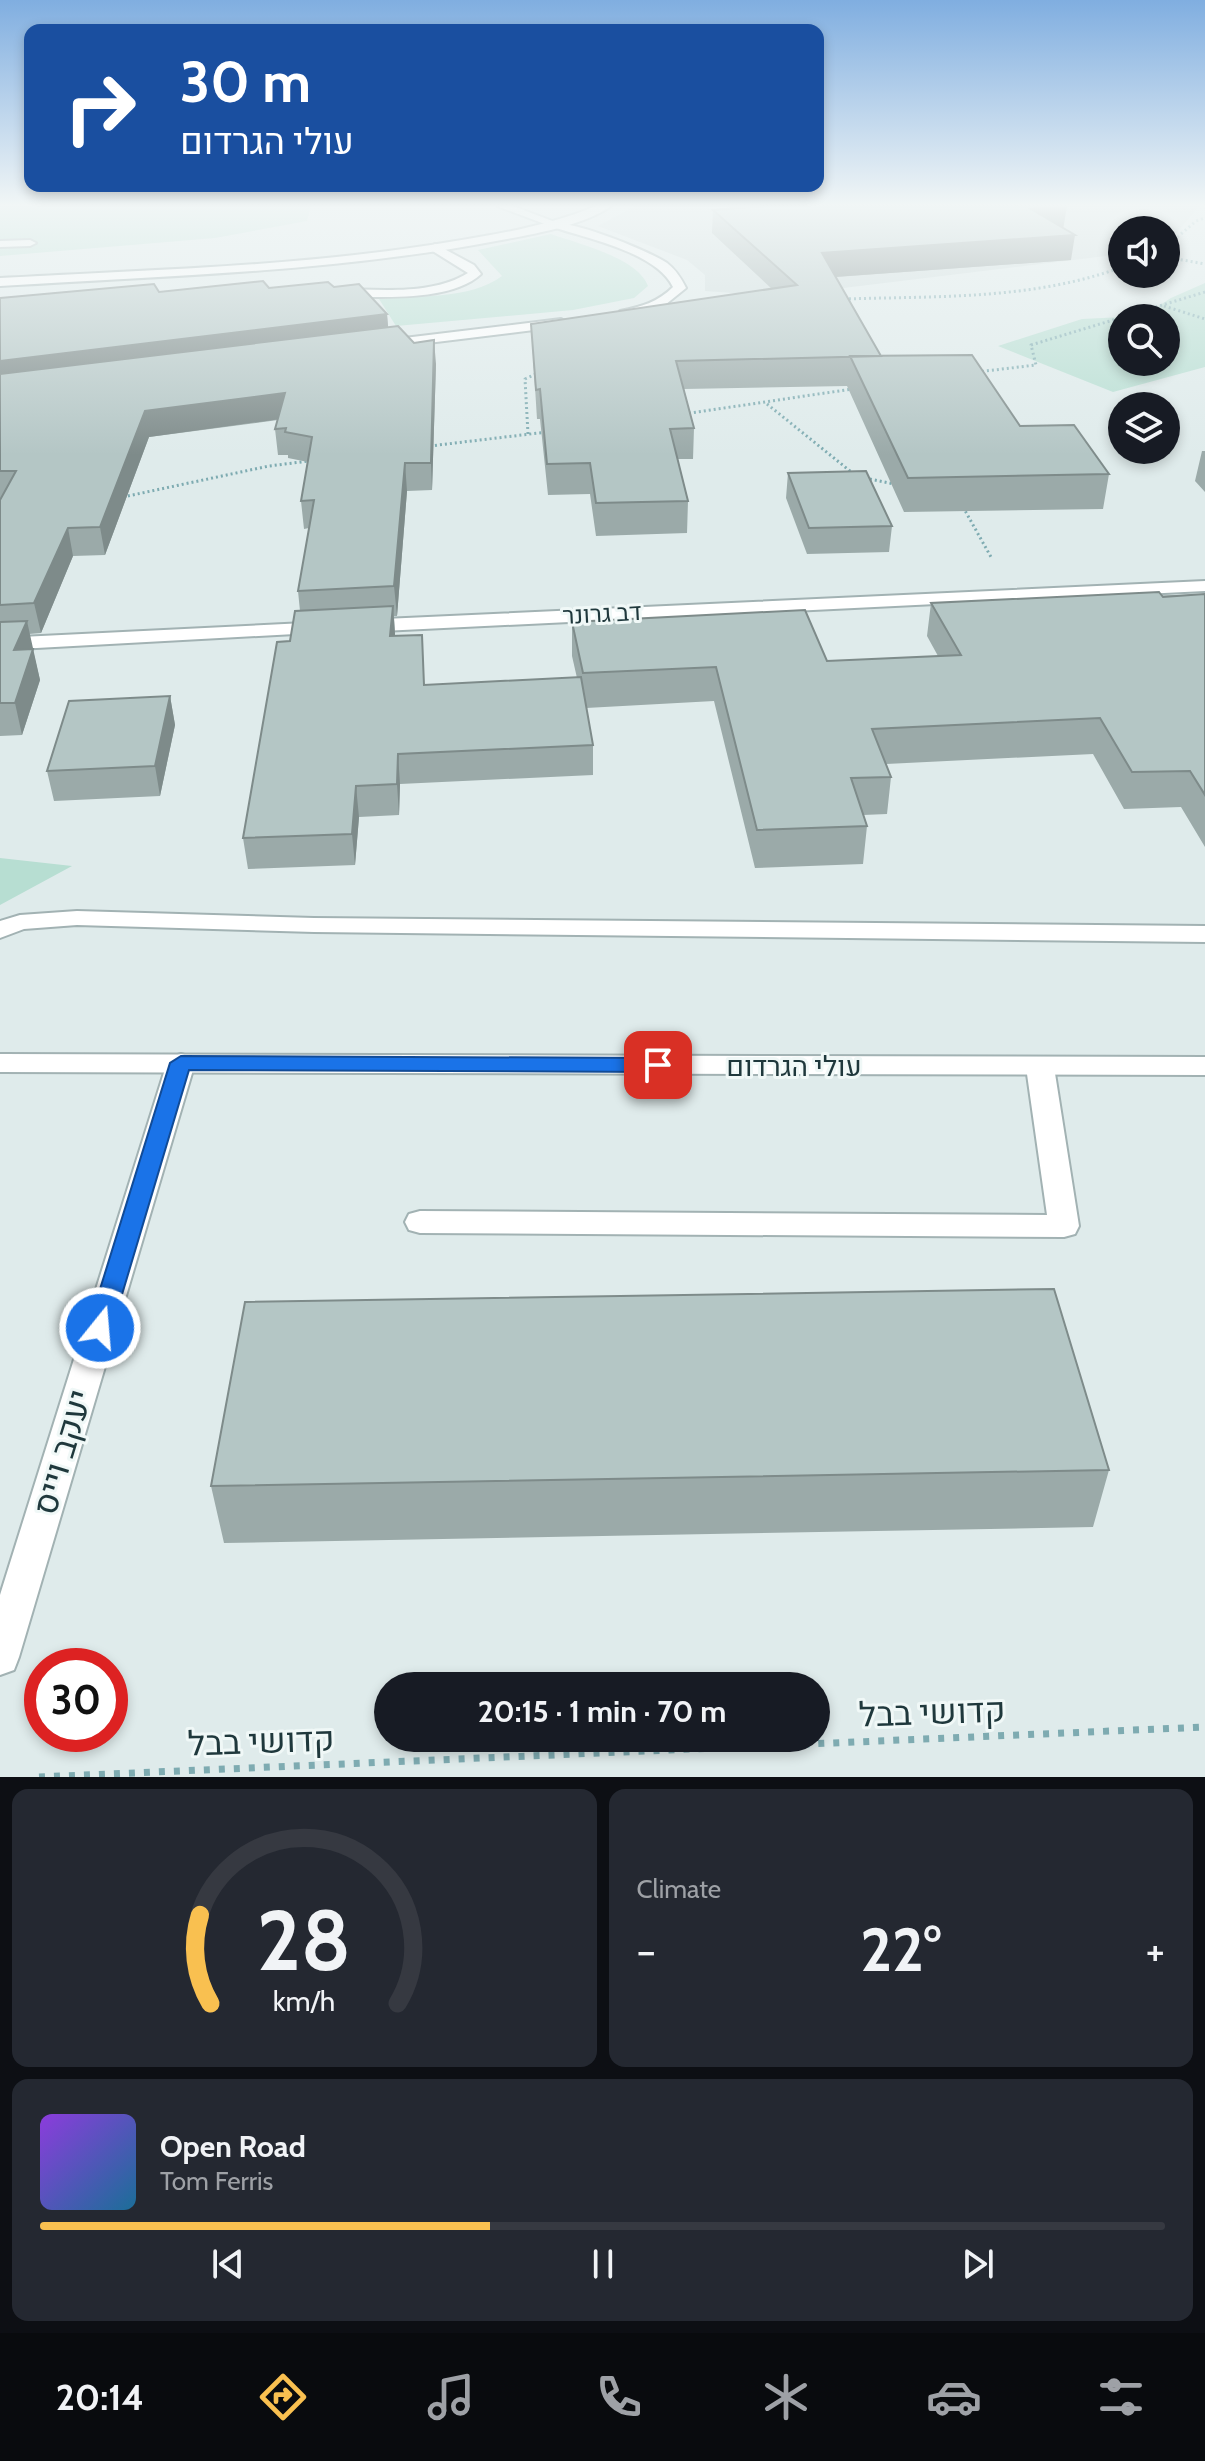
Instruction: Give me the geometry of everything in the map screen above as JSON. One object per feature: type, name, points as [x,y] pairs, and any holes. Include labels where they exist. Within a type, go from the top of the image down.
[{"type":"street","points":[[318,293],[402,289]]},
{"type":"street","points":[[611,316],[656,306],[671,299],[679,289]]},
{"type":"street","points":[[362,348],[574,321]]},
{"type":"street","name":"דב גרונר","points":[[0,644],[1205,586]]},
{"type":"street","points":[[0,930],[20,922],[77,918],[314,925],[1205,934]]},
{"type":"street","name":"עולי הגרדום","points":[[0,1063],[1205,1066]]},
{"type":"street","name":"יעקב וייס","points":[[0,1653],[181,1063]]},
{"type":"street","points":[[420,1222],[1064,1226],[1040,1067]]},
{"type":"path","points":[[837,299],[1024,289]]},
{"type":"path","points":[[1165,304],[1205,292]]},
{"type":"path","points":[[1180,311],[1205,319]]},
{"type":"path","points":[[965,373],[1036,365],[1031,345],[1108,321]]},
{"type":"path","points":[[528,434],[525,379],[540,372],[535,326]]},
{"type":"path","points":[[671,415],[861,388]]},
{"type":"path","points":[[766,403],[856,476],[899,486]]},
{"type":"path","points":[[420,448],[560,430]]},
{"type":"path","points":[[113,499],[269,466],[314,461]]},
{"type":"path","points":[[962,505],[1012,594]]},
{"type":"path","name":"קדושי בבל","points":[[39,1777],[1205,1727]]},
{"type":"shaded area","points":[[705,289],[836,289],[794,294],[747,294]]},
{"type":"green space","points":[[474,289],[645,289],[634,298],[573,310],[396,326],[379,299],[443,295]]},
{"type":"green space","points":[[1192,289],[1205,289],[1205,367],[1180,374],[1180,304],[1162,304]]},
{"type":"green space","points":[[1108,318],[1108,376],[1172,376],[1113,392],[998,346],[1082,319]]},
{"type":"green space","points":[[0,858],[72,866],[0,905]]},
{"type":"building","points":[[100,289],[157,289],[159,292],[188,289],[364,289],[387,314],[0,361],[0,298]]},
{"type":"building","points":[[770,289],[843,289],[881,356],[676,361],[694,428],[670,429],[688,501],[596,503],[590,463],[547,464],[540,389],[536,390],[531,324]]},
{"type":"building","points":[[398,326],[414,343],[434,340],[431,463],[405,463],[394,586],[298,591],[314,500],[301,501],[312,437],[285,432],[286,428],[275,429],[285,393],[145,411],[100,527],[68,528],[34,603],[0,605],[0,500],[16,471],[0,471],[0,374]]},
{"type":"building","points":[[972,355],[1020,426],[1074,425],[1109,474],[908,478],[850,356]]},
{"type":"building","points":[[866,471],[892,526],[809,528],[788,473]]},
{"type":"building","points":[[1159,592],[1163,597],[1205,594],[1205,795],[1190,771],[1132,772],[1100,718],[872,729],[891,777],[851,778],[867,826],[757,830],[716,667],[583,673],[572,622],[805,610],[827,661],[961,655],[931,603]]},
{"type":"building","points":[[393,606],[390,636],[422,635],[424,685],[581,677],[593,745],[398,754],[397,784],[356,786],[352,834],[243,838],[277,642],[290,641],[295,611]]},
{"type":"building","points":[[27,621],[14,650],[33,649],[15,703],[0,703],[0,622]]},
{"type":"building","points":[[170,696],[155,766],[47,771],[69,701]]},
{"type":"building","points":[[1054,1289],[1109,1470],[211,1486],[245,1302]]},
{"type":"route","points":[[100,1328],[181,1063],[658,1065]]}]
